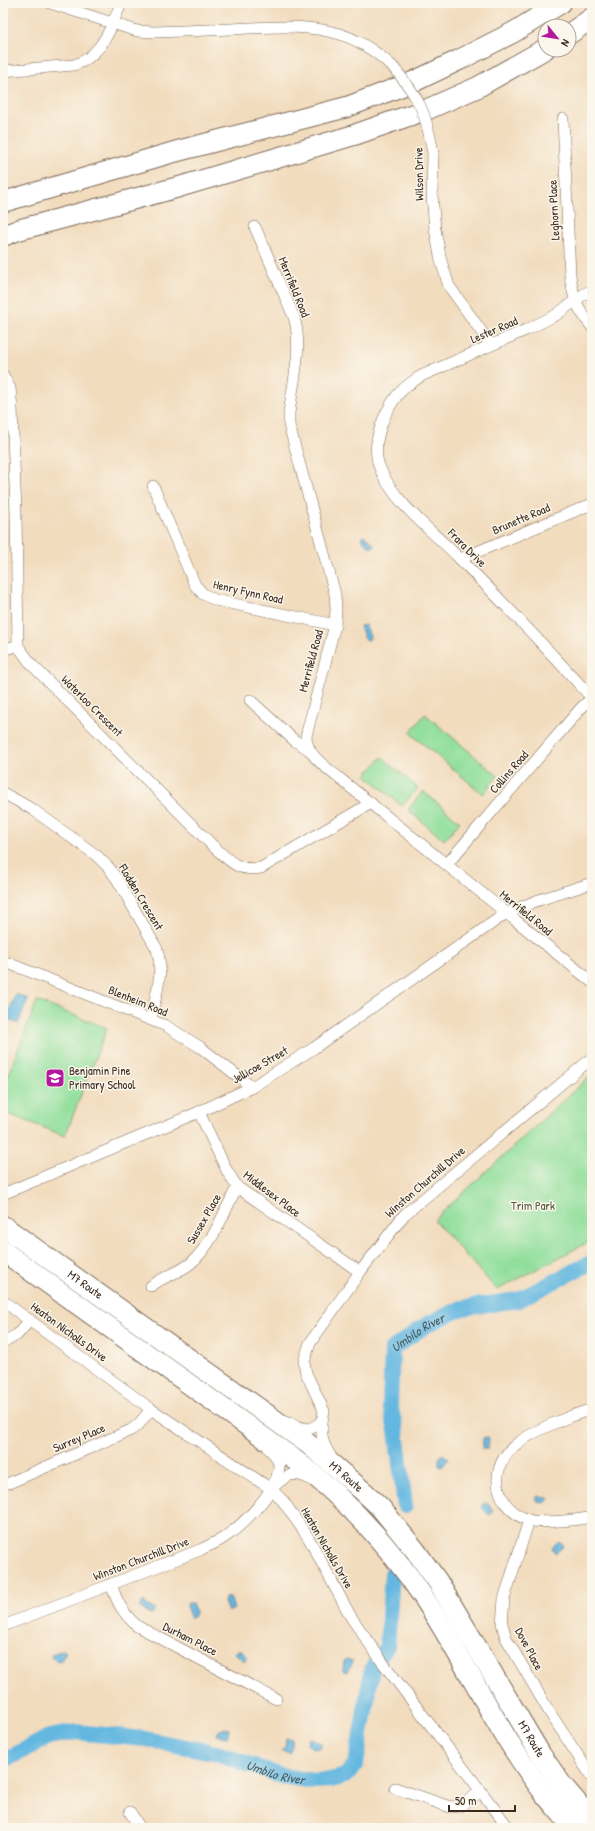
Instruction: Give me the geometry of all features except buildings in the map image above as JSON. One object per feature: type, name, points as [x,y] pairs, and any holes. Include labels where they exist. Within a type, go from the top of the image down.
[{"type":"highway","points":[[3,202],[174,152],[347,107],[415,81],[459,60],[514,32],[561,3]]},
{"type":"highway","points":[[577,28],[592,18]]},
{"type":"highway","points":[[3,236],[18,230],[179,187],[354,135],[428,109],[464,93],[537,53]]},
{"type":"highway","name":"M7 Route","points":[[3,1226],[261,1410],[339,1469],[364,1491],[399,1530],[438,1582],[541,1755],[562,1785],[592,1820]]},
{"type":"highway","name":"M7 Route","points":[[3,1251],[291,1457],[327,1486],[364,1521],[386,1547],[422,1595],[520,1759],[541,1790],[574,1828]]},
{"type":"street","name":"Wilson Drive","points":[[50,3],[137,31],[154,32],[259,28],[316,29],[337,33],[361,43],[380,55],[394,67],[420,102],[433,153],[432,195],[435,229],[442,261],[450,286],[462,307],[491,345]]},
{"type":"street","points":[[3,71],[83,63],[96,51],[112,24],[122,3]]},
{"type":"street","name":"Leghorn Place","points":[[563,119],[570,275],[574,301]]},
{"type":"street","name":"Merrifield Road","points":[[255,227],[294,316],[297,329],[298,341],[289,413],[290,425],[335,594],[335,625],[306,736],[308,748],[314,756],[339,778],[447,864],[505,914],[592,982]]},
{"type":"street","name":"Lester Road","points":[[396,397],[407,385],[422,376],[535,326],[556,315],[574,301],[592,290]]},
{"type":"street","points":[[574,301],[577,308],[592,327]]},
{"type":"street","points":[[3,375],[10,388],[12,408],[16,514],[18,646],[3,649]]},
{"type":"street","name":"Frara Drive","points":[[396,397],[383,420],[377,446],[378,464],[396,497],[460,559],[592,698]]},
{"type":"street","name":"Henry Fynn Road","points":[[153,486],[195,585],[203,594],[215,600],[335,625]]},
{"type":"street","name":"Brunette Road","points":[[460,559],[592,504]]},
{"type":"street","name":"Waterloo Crescent","points":[[18,646],[32,665],[213,846],[236,866],[245,869],[261,868],[371,803]]},
{"type":"street","name":"Collins Road","points":[[447,864],[581,708],[592,698]]},
{"type":"street","points":[[250,700],[295,740],[308,748]]},
{"type":"street","name":"Flodden Crescent","points":[[3,793],[32,809],[96,855],[117,879],[157,949],[161,962],[160,977],[151,1018]]},
{"type":"street","name":"Jellicoe Street","points":[[3,1194],[199,1112],[252,1087],[314,1048],[505,914],[536,901],[592,883]]},
{"type":"street","name":"Blenheim Road","points":[[3,961],[151,1018],[200,1047],[252,1087]]},
{"type":"street","name":"Winston Churchill Drive","points":[[339,1469],[324,1444],[322,1421],[324,1411],[306,1373],[304,1362],[310,1343],[360,1272],[404,1216],[592,1058]]},
{"type":"street","name":"Middlesex Place","points":[[199,1112],[227,1172],[237,1187],[360,1272]]},
{"type":"street","name":"Sussex Place","points":[[151,1286],[161,1278],[190,1264],[201,1253],[237,1187]]},
{"type":"street","name":"Heaton Nicholls Drive","points":[[3,1300],[151,1408],[271,1489],[283,1501],[308,1537],[351,1617],[383,1662],[509,1828]]},
{"type":"street","points":[[3,1342],[17,1335],[30,1320]]},
{"type":"street","name":"Surrey Place","points":[[9,1482],[132,1430],[139,1424],[151,1408]]},
{"type":"street","points":[[592,1409],[525,1437],[512,1448],[502,1461],[497,1475],[499,1488],[505,1504],[512,1512],[529,1520],[554,1521],[592,1517]]},
{"type":"street","points":[[261,1410],[307,1429],[315,1427],[322,1421]]},
{"type":"street","points":[[248,1427],[275,1454],[278,1460],[278,1472],[271,1489]]},
{"type":"street","points":[[271,1489],[285,1477],[295,1474],[300,1474],[327,1486]]},
{"type":"street","name":"Winston Churchill Drive","points":[[3,1626],[200,1550],[222,1538],[253,1512],[271,1489]]},
{"type":"street","name":"Dove Place","points":[[529,1520],[504,1599],[502,1624],[506,1638],[534,1686],[592,1777]]},
{"type":"street","name":"Durham Place","points":[[111,1584],[118,1604],[125,1614],[137,1626],[276,1699]]},
{"type":"street","points":[[395,1788],[450,1807],[461,1806],[481,1791]]},
{"type":"street","points":[[130,1812],[140,1828]]},
{"type":"green space","points":[[425,714],[498,776],[483,794],[410,733]]},
{"type":"green space","points":[[382,757],[418,788],[402,806],[366,775]]},
{"type":"green space","points":[[423,791],[460,822],[444,840],[408,810]]},
{"type":"green space","points":[[37,1001],[107,1028],[65,1136],[3,1112],[3,1088]]},
{"type":"green space","name":"Trim Park","points":[[592,1074],[592,1240],[497,1290],[434,1220]]},
{"type":"water","points":[[363,535],[375,545],[371,548],[361,538]]},
{"type":"water","points":[[366,625],[370,637],[369,640],[365,639],[360,626]]},
{"type":"water","points":[[16,994],[28,999],[18,1024],[6,1018]]},
{"type":"water","points":[[487,1437],[489,1439],[488,1449],[482,1449],[483,1438]]},
{"type":"water","points":[[442,1454],[449,1458],[442,1467],[439,1466],[439,1459]]},
{"type":"water","points":[[538,1496],[544,1498],[547,1496],[549,1499],[545,1503],[537,1502],[535,1500]]},
{"type":"water","points":[[487,1503],[492,1510],[492,1513],[489,1515],[482,1507],[483,1504]]},
{"type":"water","points":[[559,1542],[563,1544],[562,1548],[555,1553],[552,1548]]},
{"type":"water","points":[[230,1597],[234,1609],[228,1612],[224,1602],[225,1598]]},
{"type":"water","points":[[143,1601],[155,1610],[152,1615],[140,1608]]},
{"type":"water","points":[[188,1603],[192,1603],[195,1611],[194,1616],[191,1619],[186,1606]]},
{"type":"water","points":[[63,1650],[66,1652],[60,1662],[51,1657],[52,1654]]},
{"type":"water","points":[[238,1650],[242,1650],[247,1658],[244,1661],[235,1653]]},
{"type":"water","points":[[347,1659],[352,1661],[348,1672],[343,1671],[344,1662]]},
{"type":"water","points":[[225,1728],[229,1729],[227,1737],[216,1735],[217,1732]]},
{"type":"water","points":[[286,1738],[292,1739],[292,1747],[289,1753],[282,1750],[285,1748]]},
{"type":"water","points":[[308,1739],[313,1739],[322,1744],[320,1749],[313,1748],[307,1744]]},
{"type":"waterway","name":"Umbilo River","points":[[405,1506],[396,1430],[390,1405],[392,1349],[426,1325],[462,1308],[518,1300],[592,1262]]},
{"type":"waterway","name":"Umbilo River","points":[[3,1761],[49,1737],[76,1732],[145,1739],[217,1753],[281,1776],[314,1781],[330,1780],[345,1776],[356,1764],[372,1669],[387,1646],[392,1574]]},
{"type":"place","name":"Benjamin Pine Primary School","points":[[55,1078]]}]
